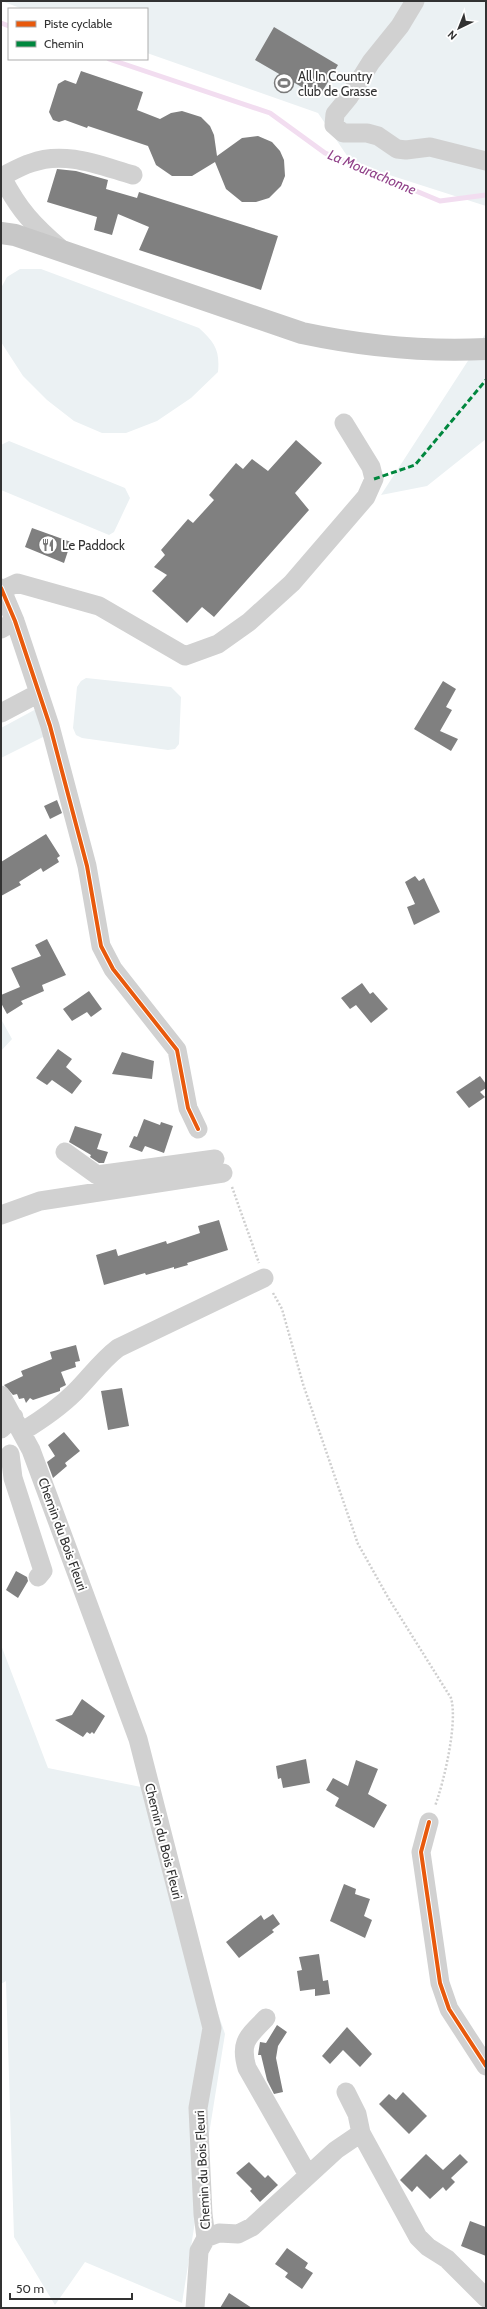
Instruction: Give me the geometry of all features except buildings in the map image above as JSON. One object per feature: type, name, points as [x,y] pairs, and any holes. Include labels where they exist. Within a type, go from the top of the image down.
[{"type":"main road","points":[[1,233],[15,235],[62,250],[302,333],[347,343],[387,347],[455,350],[486,349]]},
{"type":"street","points":[[414,1],[400,26],[371,62],[349,97],[335,114],[334,126],[343,133],[367,133],[378,136],[397,149],[406,150],[430,147],[486,161]]},
{"type":"street","points":[[62,250],[35,227],[17,205],[1,177],[32,162],[50,158],[77,159],[133,175]]},
{"type":"street","points":[[198,1129],[188,1108],[177,1050],[113,969],[101,946],[87,866],[39,693],[8,625],[1,589],[17,583],[99,606],[185,656],[218,644],[249,622],[292,583],[366,497],[374,479],[371,467],[344,423]]},
{"type":"street","points":[[1,713],[39,693]]},
{"type":"street","points":[[65,1152],[97,1176],[219,1166]]},
{"type":"street","points":[[1,1215],[40,1201],[219,1166]]},
{"type":"street","points":[[13,1426],[52,1413],[75,1392],[104,1359],[118,1348],[264,1278]]},
{"type":"street","name":"Chemin du Bois Fleuri","points":[[1,1395],[13,1426],[31,1450],[138,1739],[212,2028],[197,2122],[202,2161],[203,2214],[206,2238],[199,2250],[195,2308]]},
{"type":"street","points":[[31,1450],[6,1455],[43,1571],[38,1577]]},
{"type":"street","points":[[429,1822],[421,1852],[440,1983],[449,2008],[486,2066]]},
{"type":"street","points":[[266,2018],[245,2040],[242,2053],[247,2068],[308,2175]]},
{"type":"street","points":[[346,2092],[357,2114],[360,2133],[418,2237],[428,2247],[447,2259],[486,2298]]},
{"type":"street","points":[[206,2238],[219,2233],[238,2234],[252,2227],[336,2150],[360,2133]]},
{"type":"path","points":[[219,1166],[234,1189],[264,1278],[282,1308],[303,1384],[358,1544],[389,1599],[451,1698],[454,1706],[452,1732],[440,1794],[429,1822]]},
{"type":"shaded area","points":[[1,1],[486,1],[486,206],[352,163],[318,113],[148,53],[148,8],[20,8]]},
{"type":"shaded area","points":[[20,269],[41,269],[199,328],[209,338],[215,347],[218,358],[218,372],[191,398],[157,421],[126,433],[102,433],[74,421],[47,400],[23,376],[1,342],[1,288],[7,277]]},
{"type":"shaded area","points":[[486,333],[486,439],[427,486],[381,495]]},
{"type":"shaded area","points":[[9,441],[125,488],[130,498],[114,532],[109,535],[1,490],[1,445]]},
{"type":"shaded area","points":[[86,678],[171,687],[181,697],[179,744],[175,749],[168,750],[82,738],[76,735],[73,728],[77,687],[81,681]]},
{"type":"shaded area","points":[[38,708],[47,735],[1,758],[1,728]]},
{"type":"shaded area","points":[[1,1019],[12,1039],[1,1051]]},
{"type":"shaded area","points":[[1,1645],[48,1768],[141,1787],[225,2034],[182,2303],[85,2262],[55,2305],[14,2237],[6,1981],[1,1984]]},
{"type":"waterway","name":"La Mourachonne","points":[[1,23],[8,26]]},
{"type":"waterway","name":"La Mourachonne","points":[[112,60],[270,113],[325,153],[440,201],[486,195]]},
{"type":"marked path","points":[[374,479],[415,465],[486,380]]},
{"type":"cycle path","points":[[1,588],[15,621],[50,726],[87,866],[101,946],[113,969],[177,1050],[188,1108],[198,1129]]},
{"type":"cycle path","points":[[429,1822],[421,1852],[440,1983],[449,2009],[486,2066]]},
{"type":"place","name":"All In Country club de Grasse","points":[[284,83]]},
{"type":"place","name":"Le Paddock","points":[[48,545]]}]
